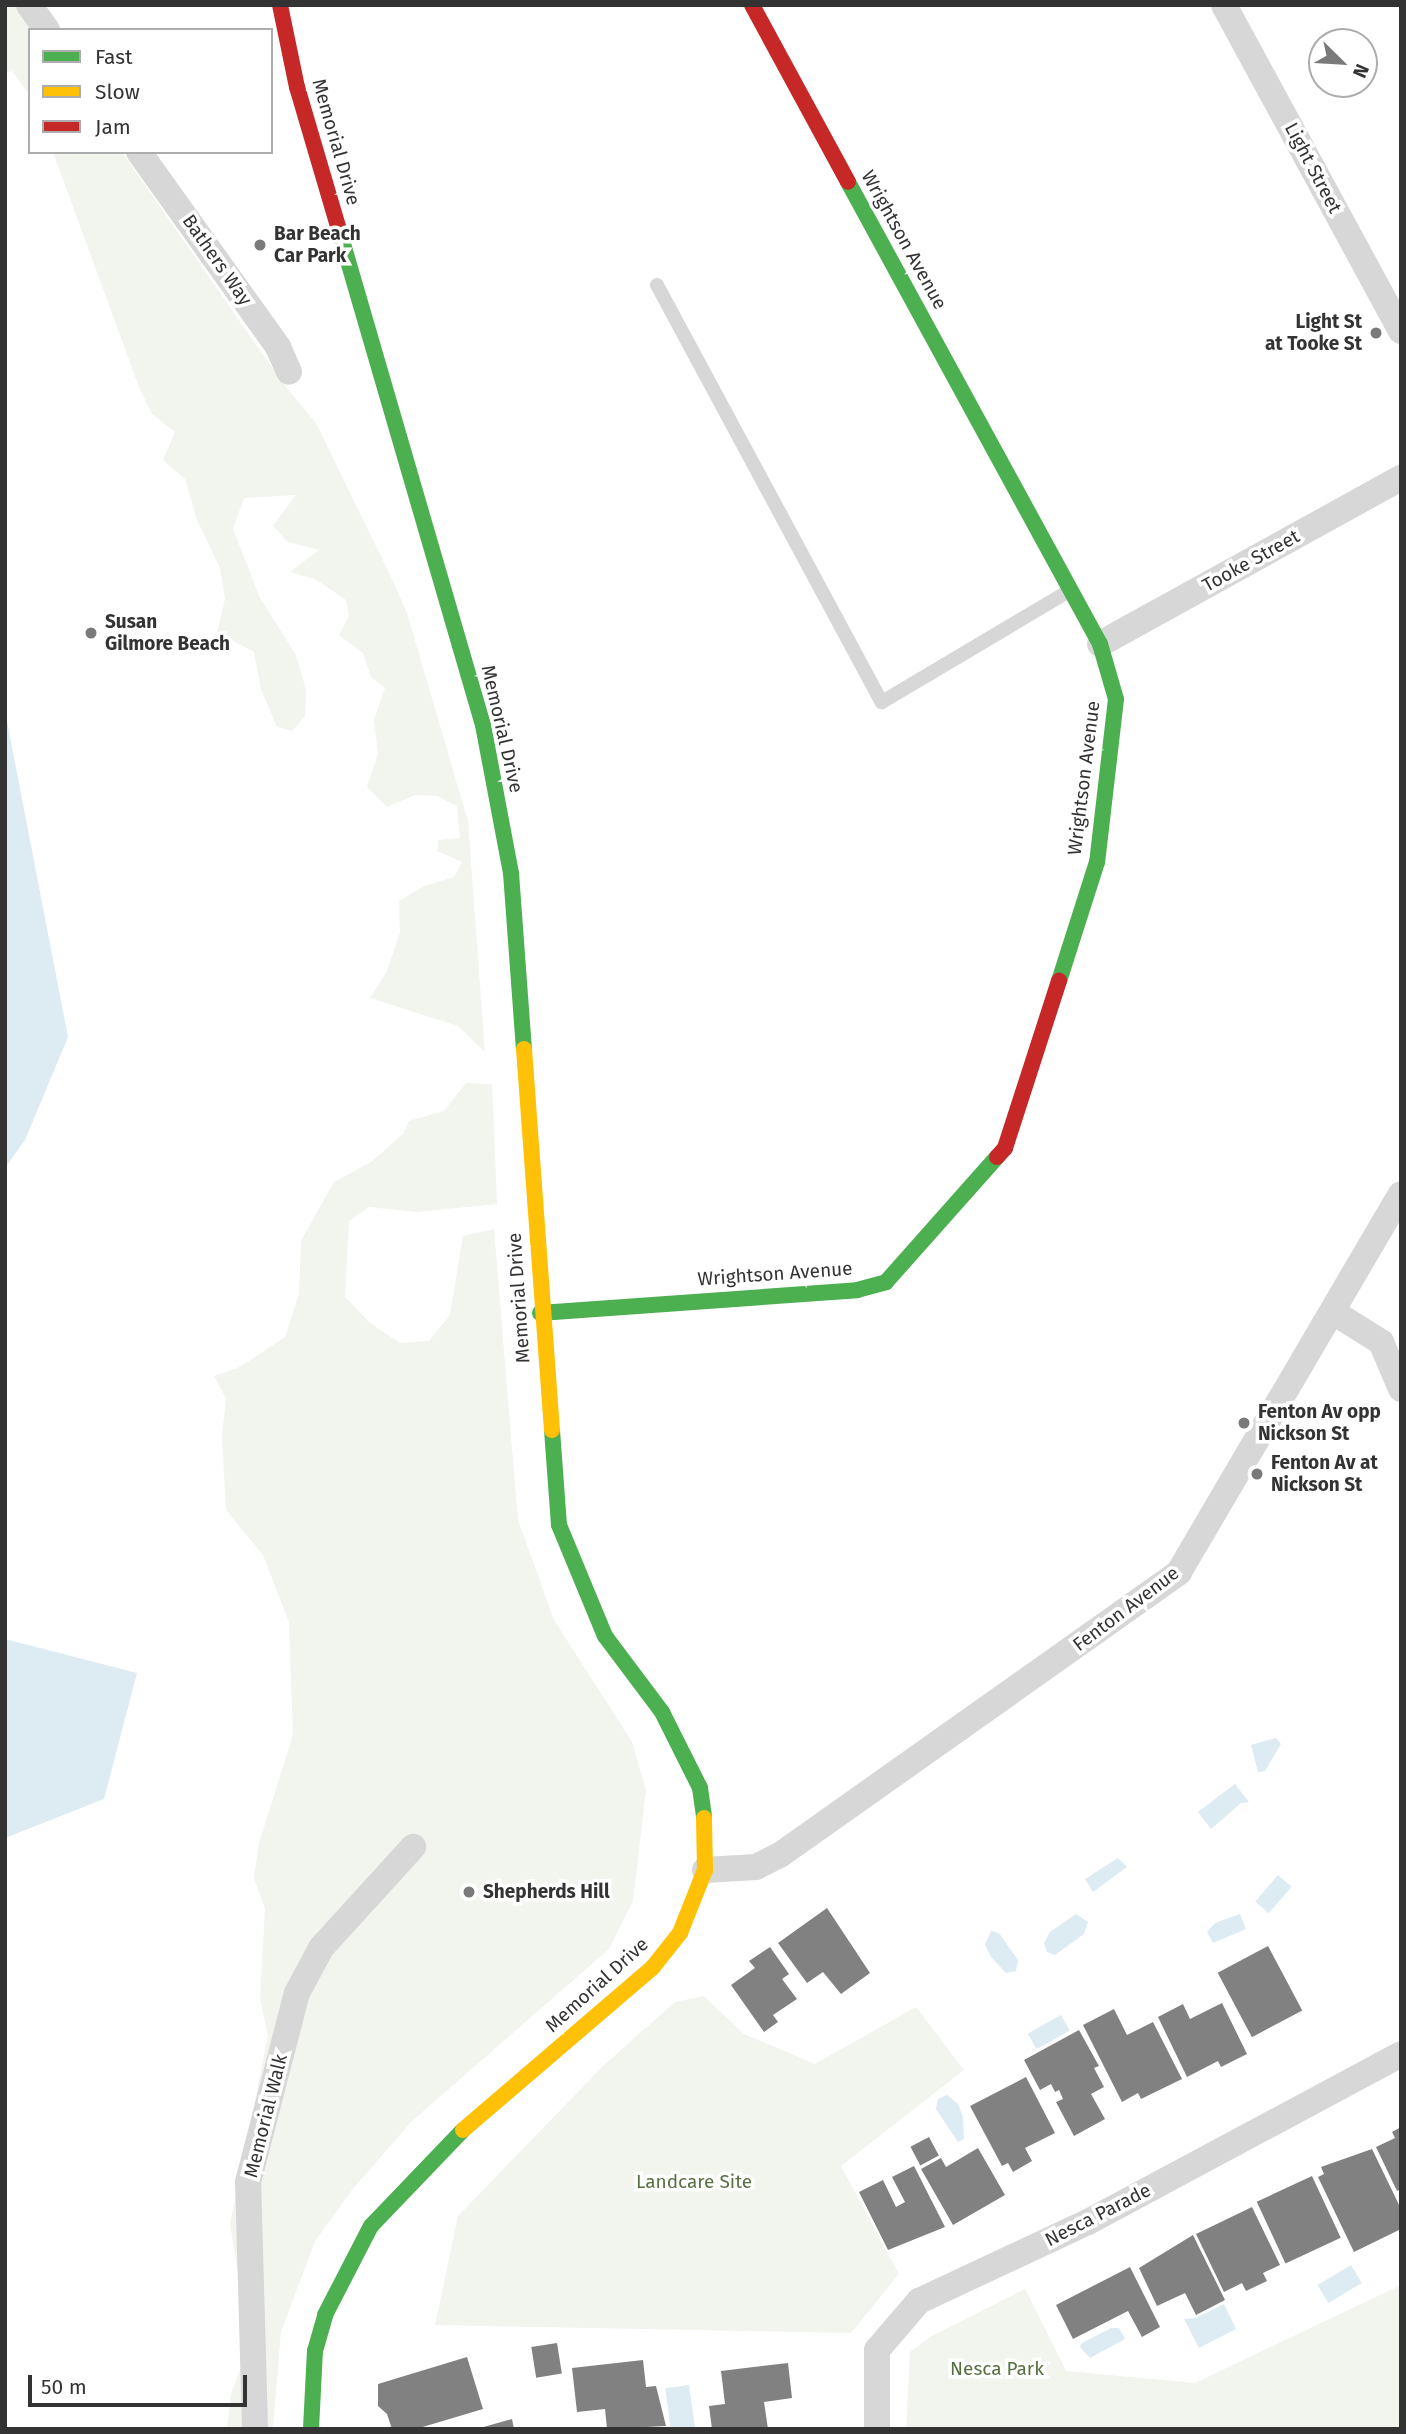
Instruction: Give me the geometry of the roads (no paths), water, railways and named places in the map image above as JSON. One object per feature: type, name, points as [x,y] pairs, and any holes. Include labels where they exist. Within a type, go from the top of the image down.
[{"type":"main road","name":"Memorial Drive","points":[[280,5],[297,87],[483,725],[511,873],[540,1312],[559,1525],[604,1636],[663,1712],[700,1788],[706,1830],[705,1870],[680,1933],[653,1967],[446,2145],[371,2226],[325,2315],[316,2351],[311,2429]]},
{"type":"main road","name":"Wrightson Avenue","points":[[540,1312],[868,1288],[886,1282],[1005,1148],[1097,862],[1116,699],[1100,644],[752,5]]},
{"type":"street","points":[[29,5],[46,28]]},
{"type":"street","name":"Light Street","points":[[1224,5],[1401,331]]},
{"type":"street","name":"Bathers Way","points":[[140,154],[278,347],[289,372]]},
{"type":"street","name":"Tooke Street","points":[[1100,644],[1401,478]]},
{"type":"street","name":"Fenton Avenue","points":[[705,1870],[756,1867],[780,1855],[1179,1572],[1401,1194]]},
{"type":"street","points":[[1333,1312],[1381,1342],[1401,1389]]},
{"type":"street","name":"Memorial Walk","points":[[255,2429],[248,2182],[297,1993],[321,1948],[413,1847]]},
{"type":"street","name":"Nesca Parade","points":[[877,2429],[877,2350],[919,2301],[1088,2222],[1401,2054]]},
{"type":"lane","points":[[657,285],[882,702],[1072,590]]},
{"type":"place","name":"Bar Beach Car Park","points":[[260,245]]},
{"type":"place","name":"Light St at Tooke St","points":[[1376,333]]},
{"type":"place","name":"Susan Gilmore Beach","points":[[91,633]]},
{"type":"place","name":"Fenton Av opp Nickson St","points":[[1244,1423]]},
{"type":"place","name":"Fenton Av at Nickson St","points":[[1257,1474]]},
{"type":"place","name":"Shepherds Hill","points":[[469,1892]]},
{"type":"park label","name":"Landcare Site","points":[[694,2182]]},
{"type":"park label","name":"Nesca Park","points":[[997,2369]]}]
